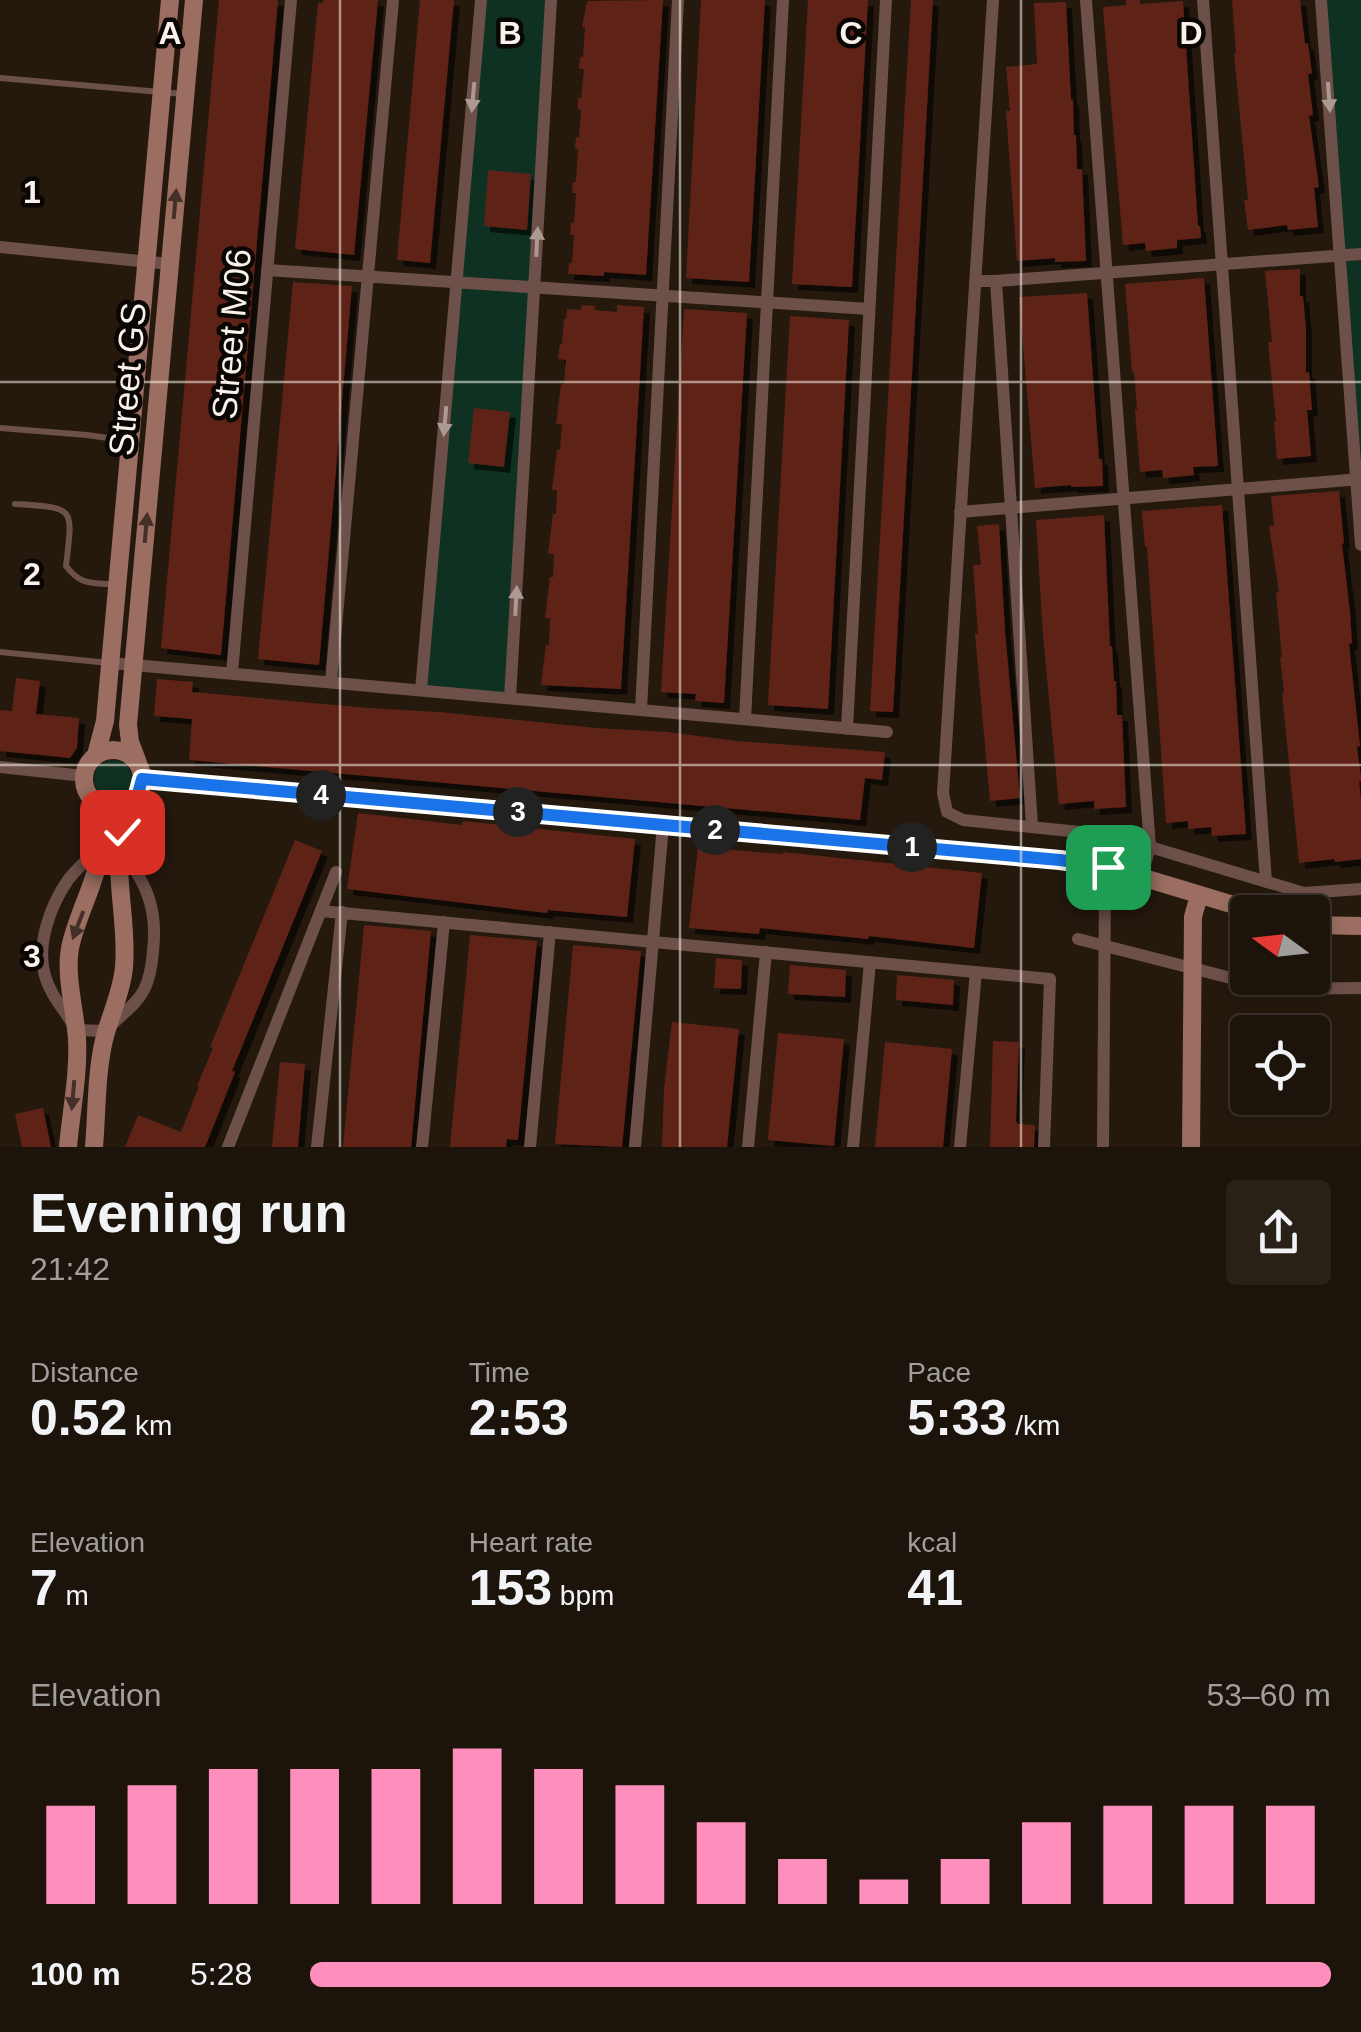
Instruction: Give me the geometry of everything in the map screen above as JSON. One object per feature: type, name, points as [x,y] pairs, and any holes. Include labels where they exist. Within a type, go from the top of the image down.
[{"type":"street","name":"Street GS","points":[[96,755],[105,721],[121,562],[170,0]]},
{"type":"street","name":"Street GS","points":[[140,771],[128,725],[194,0]]},
{"type":"street","name":"Street M06","points":[[232,673],[291,0]]},
{"type":"street","points":[[331,682],[393,0]]},
{"type":"street","points":[[421,690],[481,0]]},
{"type":"street","points":[[510,698],[551,0]]},
{"type":"street","points":[[641,710],[678,0]]},
{"type":"street","points":[[745,720],[783,0]]},
{"type":"street","points":[[847,728],[886,0]]},
{"type":"street","points":[[993,0],[942,793],[946,812],[963,820],[1083,831],[1150,846],[1304,893],[1361,889]]},
{"type":"street","points":[[1086,0],[1150,846],[1141,878]]},
{"type":"street","points":[[1203,0],[1266,882]]},
{"type":"street","points":[[1321,0],[1361,545]]},
{"type":"street","points":[[0,247],[170,264]]},
{"type":"street","points":[[974,281],[1361,254]]},
{"type":"street","points":[[267,270],[869,308]]},
{"type":"street","points":[[996,281],[1032,826]]},
{"type":"street","points":[[130,441],[154,442]]},
{"type":"street","points":[[960,512],[1359,480]]},
{"type":"street","points":[[121,562],[143,564]]},
{"type":"street","points":[[110,663],[887,732]]},
{"type":"street","points":[[68,1147],[78,1044],[69,984],[71,944],[87,902],[111,848],[124,815],[141,787],[140,771],[125,752],[117,750],[96,755],[84,776],[86,790],[102,814],[111,848],[120,896],[124,966],[103,1046],[94,1147]]},
{"type":"street","points":[[0,767],[84,776]]},
{"type":"street","points":[[140,771],[1108,867],[1230,904]]},
{"type":"street","points":[[94,801],[118,807],[132,800]]},
{"type":"street","points":[[635,1147],[663,825]]},
{"type":"street","points":[[76,1030],[44,974],[43,951],[53,908],[69,880],[111,848]]},
{"type":"street","points":[[106,1031],[145,988],[155,932],[152,900],[138,872],[111,848]]},
{"type":"street","points":[[1103,1147],[1108,867]]},
{"type":"street","points":[[228,1147],[336,872]]},
{"type":"street","points":[[1192,1147],[1193,916],[1198,895]]},
{"type":"street","points":[[321,910],[1050,979],[1044,1147]]},
{"type":"street","points":[[317,1147],[342,912]]},
{"type":"street","points":[[422,1147],[444,922]]},
{"type":"street","points":[[1330,925],[1361,926]]},
{"type":"street","points":[[530,1147],[550,932]]},
{"type":"street","points":[[1078,939],[1274,989],[1361,988]]},
{"type":"street","points":[[748,1147],[766,952]]},
{"type":"street","points":[[853,1147],[870,962]]},
{"type":"street","points":[[960,1147],[976,972]]},
{"type":"street","points":[[76,1030],[106,1031]]},
{"type":"lane","points":[[0,78],[186,94]]},
{"type":"lane","points":[[0,428],[130,441]]},
{"type":"lane","points":[[15,504],[54,506],[66,512],[71,522],[66,566],[75,578],[85,582],[118,585]]},
{"type":"lane","points":[[0,652],[110,663]]},
{"type":"green space","points":[[481,0],[551,0],[510,698],[421,690]]},
{"type":"green space","points":[[1321,0],[1361,0],[1361,545]]},
{"type":"green space","points":[[113,760],[126,766],[132,779],[126,792],[113,798],[100,792],[94,779],[100,766]]},
{"type":"building","points":[[219,0],[278,0],[221,655],[161,648]]},
{"type":"building","points":[[378,0],[354,255],[295,249],[318,3]]},
{"type":"building","points":[[420,0],[454,0],[430,263],[397,260]]},
{"type":"building","points":[[663,0],[646,275],[568,274],[574,235],[570,235],[576,193],[572,193],[576,182],[575,149],[581,110],[578,98],[584,69],[579,69],[587,1]]},
{"type":"building","points":[[701,0],[765,0],[749,282],[686,278]]},
{"type":"building","points":[[808,0],[868,0],[852,287],[792,284]]},
{"type":"building","points":[[911,0],[933,0],[893,712],[870,711]]},
{"type":"building","points":[[1126,0],[1140,0],[1140,4],[1183,1],[1201,238],[1177,240],[1177,248],[1146,251],[1145,243],[1123,245],[1103,7],[1126,5]]},
{"type":"building","points":[[1232,0],[1300,0],[1312,73],[1308,74],[1313,115],[1309,116],[1319,187],[1314,188],[1318,227],[1288,230],[1287,225],[1248,230]]},
{"type":"building","points":[[1066,2],[1077,169],[1082,169],[1086,261],[1017,261],[1006,67],[1037,64],[1034,3]]},
{"type":"building","points":[[488,170],[531,174],[527,230],[484,226]]},
{"type":"building","points":[[1300,269],[1312,410],[1307,410],[1311,456],[1277,459],[1265,271]]},
{"type":"building","points":[[1204,278],[1218,466],[1193,467],[1194,475],[1163,478],[1162,470],[1140,472],[1125,284]]},
{"type":"building","points":[[293,282],[352,286],[319,665],[258,659]]},
{"type":"building","points":[[1087,293],[1103,486],[1035,488],[1019,297]]},
{"type":"building","points":[[582,305],[617,312],[617,305],[644,307],[621,689],[541,685],[549,645],[550,618],[545,618],[554,554],[548,554],[556,514],[557,490],[552,490],[562,424],[556,424],[566,360],[558,359],[567,309],[581,310]]},
{"type":"building","points":[[684,309],[747,313],[724,703],[695,701],[696,694],[661,692]]},
{"type":"building","points":[[790,316],[849,320],[828,709],[768,705]]},
{"type":"building","points":[[474,408],[510,412],[504,467],[468,463]]},
{"type":"building","points":[[1339,491],[1360,746],[1357,747],[1361,859],[1299,863],[1282,693],[1276,593],[1279,592],[1269,526],[1274,526],[1271,496]]},
{"type":"building","points":[[1222,505],[1246,834],[1212,836],[1211,827],[1188,829],[1188,821],[1166,823],[1142,511]]},
{"type":"building","points":[[1104,515],[1110,646],[1117,715],[1122,715],[1126,807],[1094,809],[1094,801],[1059,804],[1036,520]]},
{"type":"building","points":[[999,524],[1020,798],[990,801],[973,565],[981,565],[977,526]]},
{"type":"building","points":[[16,678],[40,681],[36,714],[79,718],[77,748],[70,758],[0,751],[0,710],[12,711]]},
{"type":"building","points":[[157,679],[193,682],[192,692],[885,752],[882,780],[865,778],[860,820],[189,760],[192,719],[154,716]]},
{"type":"building","points":[[358,813],[635,839],[627,917],[548,910],[547,913],[347,889]]},
{"type":"building","points":[[295,840],[322,851],[205,1147],[125,1147],[138,1115],[181,1132],[213,1048],[210,1047]]},
{"type":"building","points":[[698,847],[982,873],[974,948],[760,928],[759,934],[689,928]]},
{"type":"building","points":[[364,925],[431,931],[411,1147],[343,1147]]},
{"type":"building","points":[[470,935],[537,941],[518,1140],[507,1139],[506,1147],[450,1147]]},
{"type":"building","points":[[573,945],[641,951],[622,1147],[555,1144]]},
{"type":"building","points":[[716,958],[742,960],[741,989],[714,988]]},
{"type":"building","points":[[790,965],[846,970],[845,997],[788,994]]},
{"type":"building","points":[[897,975],[954,980],[953,1005],[896,1000]]},
{"type":"building","points":[[672,1022],[739,1029],[727,1147],[662,1147]]},
{"type":"building","points":[[778,1033],[844,1039],[834,1146],[768,1140]]},
{"type":"building","points":[[993,1041],[1019,1042],[1016,1121],[1035,1125],[1034,1147],[990,1147]]},
{"type":"building","points":[[885,1042],[952,1049],[943,1147],[875,1147]]},
{"type":"building","points":[[280,1062],[305,1064],[298,1147],[272,1147]]},
{"type":"building","points":[[43,1108],[51,1147],[22,1147],[15,1114]]},
{"type":"route","points":[[122,832],[124,815],[138,794],[142,779],[1108,867]]}]
